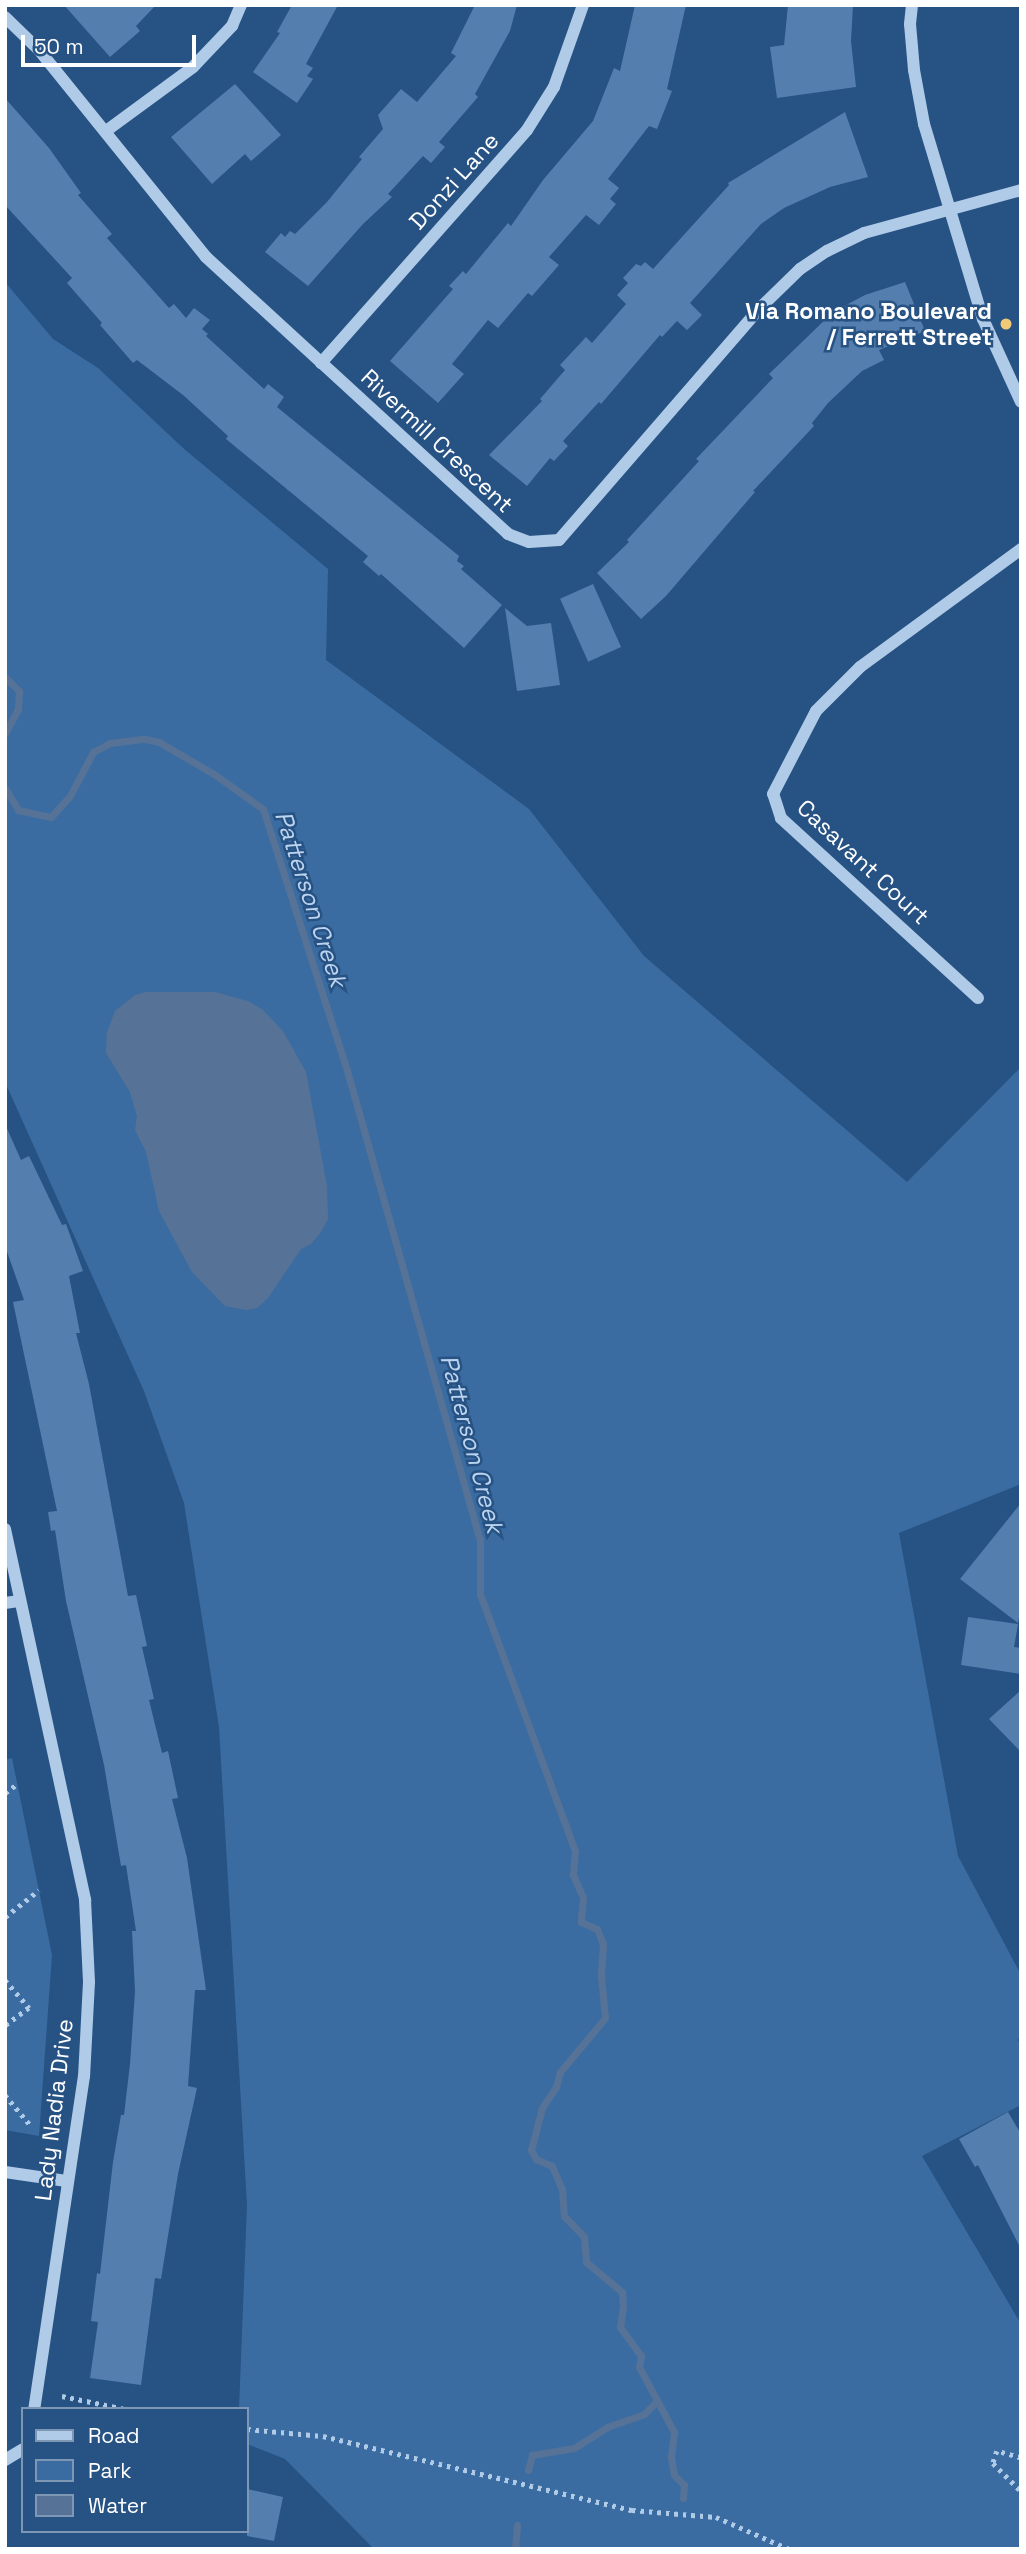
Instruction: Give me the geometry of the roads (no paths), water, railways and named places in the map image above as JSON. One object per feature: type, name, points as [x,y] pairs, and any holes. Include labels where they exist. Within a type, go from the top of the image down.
[{"type":"street","points":[[106,131],[193,67],[232,26],[241,5]]},
{"type":"street","name":"Donzi Lane","points":[[321,363],[527,130],[554,87],[583,5]]},
{"type":"street","points":[[912,5],[910,24],[923,124],[983,319],[1021,402]]},
{"type":"street","name":"Rivermill Crescent","points":[[5,17],[39,50],[206,257],[508,534],[529,542],[559,540],[762,306],[800,269],[827,251],[864,233],[1021,190]]},
{"type":"street","name":"Casavant Court","points":[[978,998],[781,818],[773,794],[816,711],[859,667],[1021,549]]},
{"type":"street","name":"Lady Nadia Drive","points":[[5,1530],[85,1900],[89,1982],[84,2076],[66,2181],[34,2407]]},
{"type":"street","points":[[5,1603],[20,1601]]},
{"type":"street","points":[[5,2172],[66,2181]]},
{"type":"water","points":[[146,992],[215,992],[248,1001],[263,1010],[283,1031],[306,1072],[327,1186],[328,1219],[321,1232],[311,1244],[301,1249],[268,1298],[257,1308],[246,1310],[225,1306],[192,1272],[159,1211],[146,1152],[135,1130],[137,1116],[130,1092],[106,1053],[107,1032],[115,1011],[135,995]]},
{"type":"waterway","name":"Patterson Creek","points":[[5,677],[19,691],[18,709],[5,733]]},
{"type":"waterway","name":"Patterson Creek","points":[[5,788],[18,810],[51,817],[70,796],[93,752],[110,743],[145,739],[159,742],[214,774],[263,809],[346,1067],[480,1539],[480,1594],[575,1851],[573,1875],[583,1897],[581,1922],[597,1929],[603,1944],[601,1976],[605,2018],[560,2072],[556,2087],[542,2108],[531,2150],[536,2159],[552,2166],[562,2189],[564,2216],[584,2237],[586,2262],[622,2292],[620,2327],[641,2356],[639,2367],[674,2432],[671,2457],[674,2475],[684,2485],[683,2498]]},
{"type":"waterway","points":[[528,2470],[532,2455],[574,2448],[607,2427],[644,2414],[656,2402]]},
{"type":"waterway","points":[[515,2549],[517,2525]]},
{"type":"place","name":"Via Romano Boulevard / Ferrett Street","points":[[1006,324]]}]
